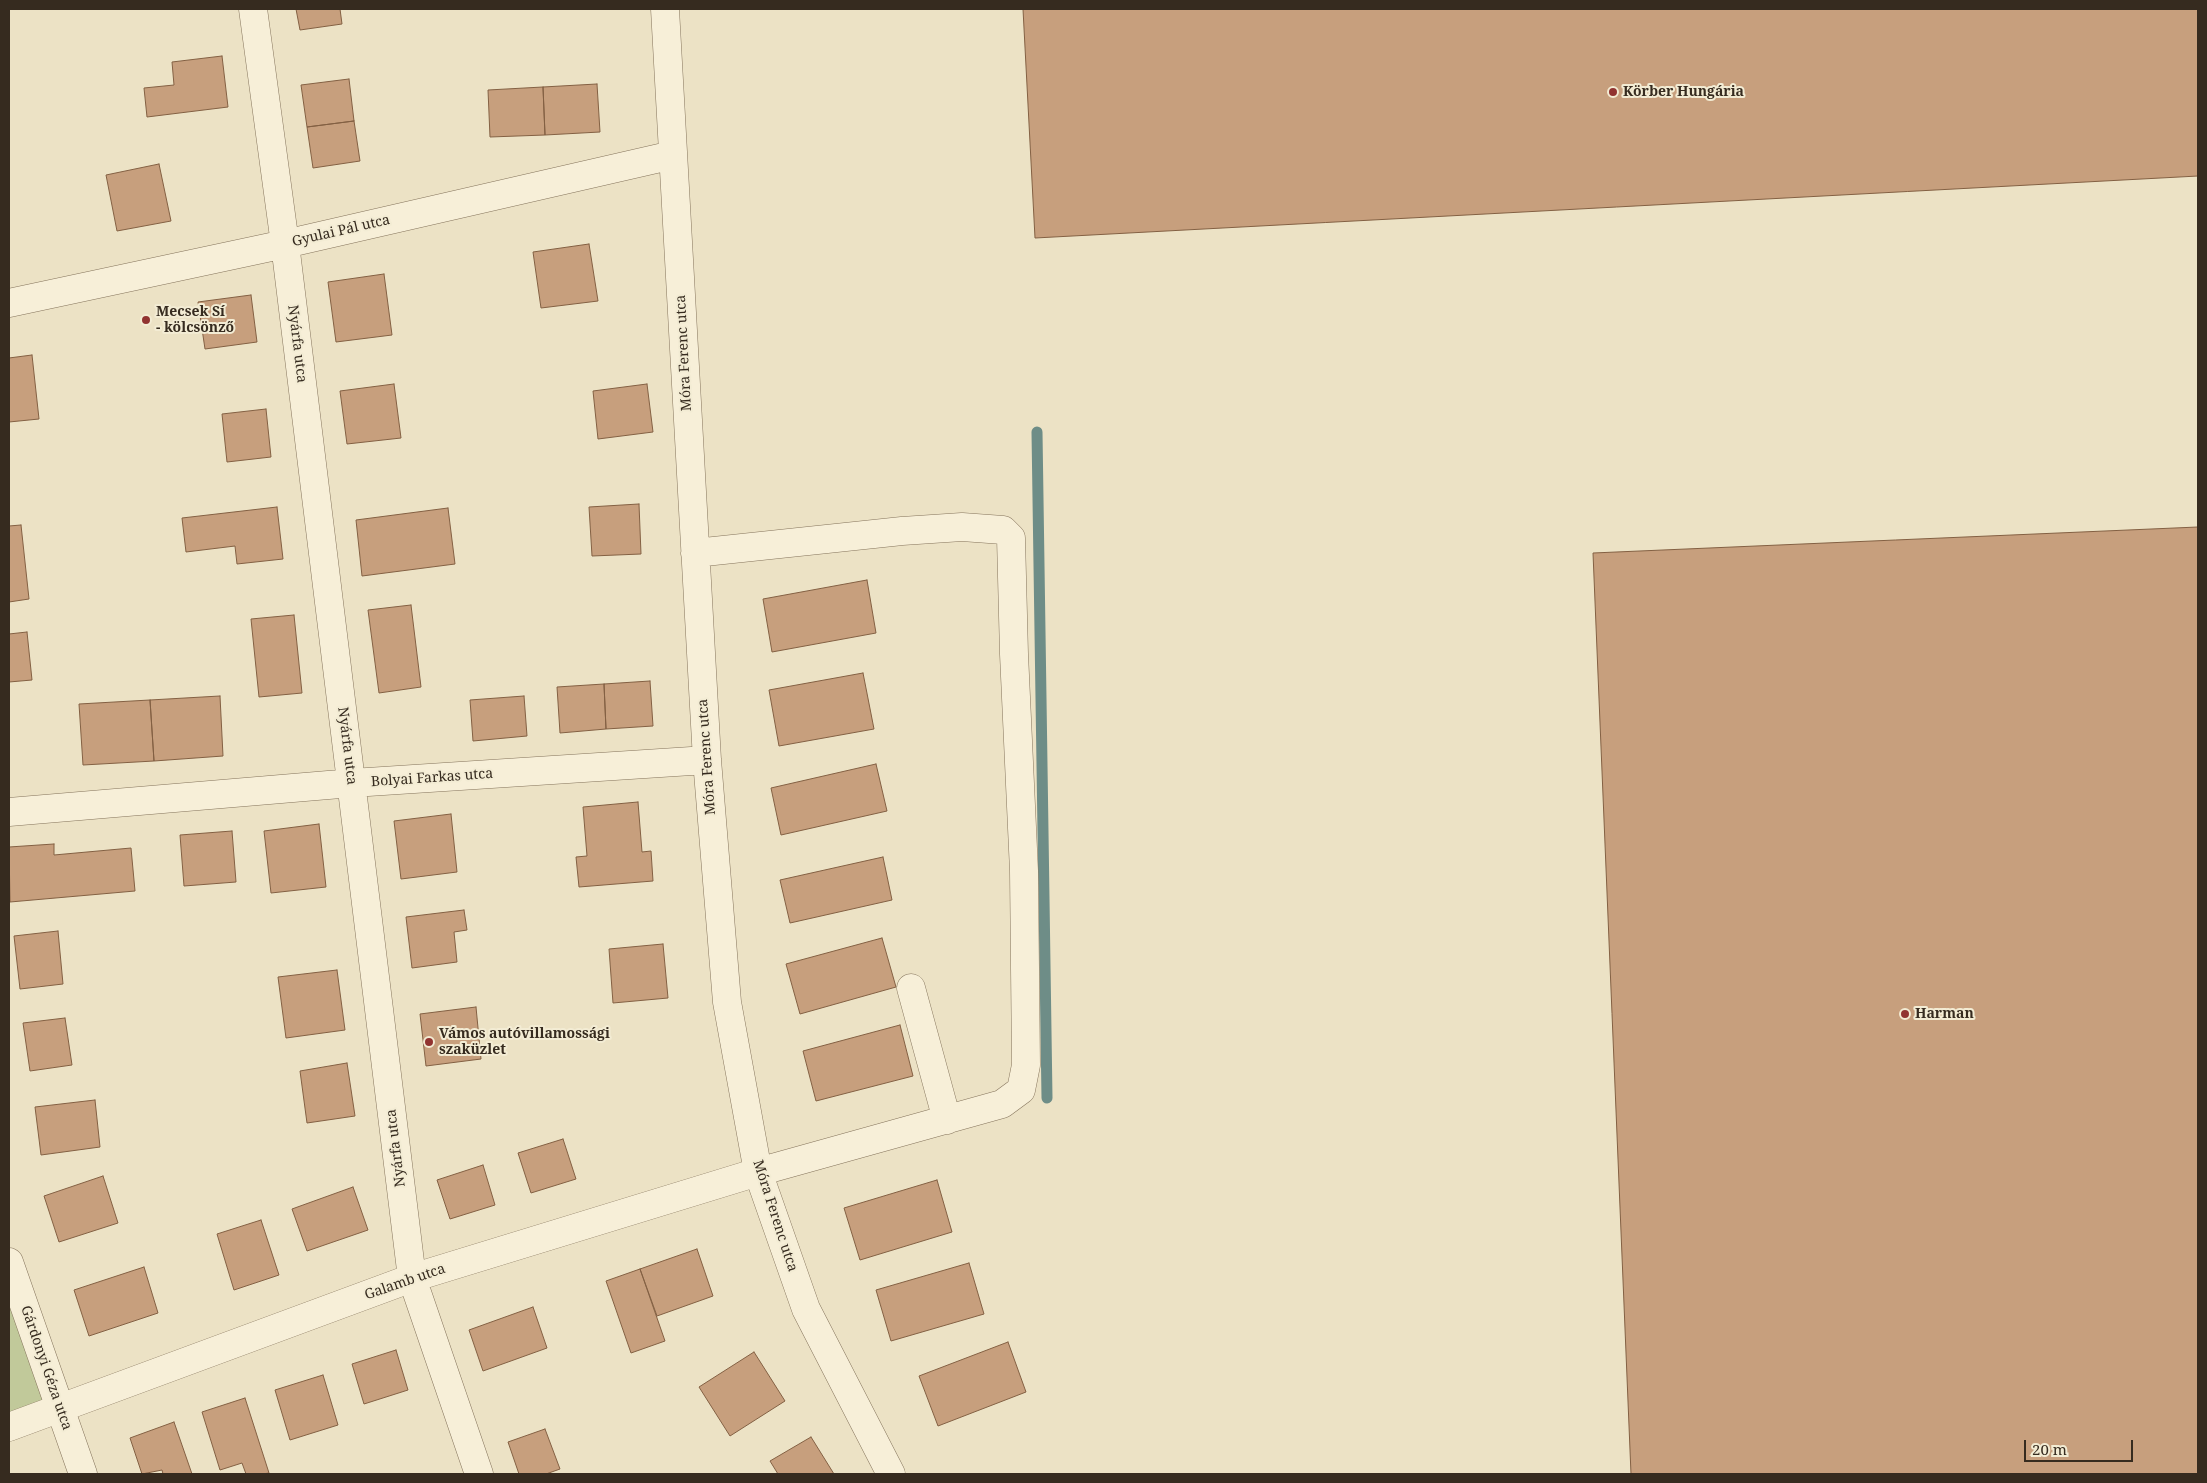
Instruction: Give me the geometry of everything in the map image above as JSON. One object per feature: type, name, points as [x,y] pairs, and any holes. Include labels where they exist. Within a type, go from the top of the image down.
[{"type":"street","name":"Nyárfa utca","points":[[253,9],[285,244],[412,1278],[479,1474]]},
{"type":"street","name":"Móra Ferenc utca","points":[[665,9],[707,760],[727,1002],[758,1172],[806,1309],[891,1474]]},
{"type":"street","name":"Gyulai Pál utca","points":[[9,302],[285,244],[673,155]]},
{"type":"street","name":"Galamb utca","points":[[9,1427],[412,1278],[758,1172],[1002,1104],[1021,1090],[1026,1065],[1024,871],[1014,654],[1011,538],[1003,530],[962,527],[902,531],[695,553]]},
{"type":"street","name":"Bolyai Farkas utca","points":[[9,812],[352,783],[707,760]]},
{"type":"street","points":[[911,988],[947,1120]]},
{"type":"street","name":"Gárdonyi Géza utca","points":[[9,1262],[58,1408],[83,1474]]},
{"type":"green space","points":[[9,1262],[58,1408],[9,1427]]},
{"type":"building","points":[[296,9],[340,9],[342,24],[300,30]]},
{"type":"building","name":"Körber Hungária","points":[[1023,9],[2198,9],[2198,176],[1035,238]]},
{"type":"building","points":[[222,56],[228,107],[147,117],[144,88],[174,85],[172,62]]},
{"type":"building","points":[[349,79],[354,121],[307,127],[301,85]]},
{"type":"building","points":[[597,84],[600,132],[545,135],[543,87]]},
{"type":"building","points":[[543,87],[545,135],[490,137],[488,90]]},
{"type":"building","points":[[354,121],[360,161],[313,168],[307,127]]},
{"type":"building","points":[[159,164],[171,221],[117,231],[106,175]]},
{"type":"building","points":[[589,244],[598,301],[541,308],[533,252]]},
{"type":"building","points":[[384,274],[392,335],[336,342],[328,282]]},
{"type":"building","points":[[251,295],[257,342],[205,349],[198,302]]},
{"type":"building","points":[[32,355],[39,419],[9,422],[9,358]]},
{"type":"building","points":[[394,384],[401,438],[347,444],[340,391]]},
{"type":"building","points":[[647,384],[653,432],[598,439],[593,391]]},
{"type":"building","points":[[266,409],[271,457],[227,462],[222,414]]},
{"type":"building","points":[[639,504],[641,554],[592,556],[589,507]]},
{"type":"building","points":[[277,507],[283,559],[237,564],[235,546],[186,552],[182,518]]},
{"type":"building","points":[[448,508],[455,564],[362,576],[356,520]]},
{"type":"building","points":[[21,525],[29,599],[9,602],[9,526]]},
{"type":"building","name":"Harman","points":[[2198,527],[2198,1474],[1631,1474],[1593,553]]},
{"type":"building","points":[[867,580],[876,633],[772,652],[763,599]]},
{"type":"building","points":[[411,605],[421,687],[379,693],[368,610]]},
{"type":"building","points":[[294,615],[302,693],[259,697],[251,619]]},
{"type":"building","points":[[27,632],[32,680],[9,682],[9,634]]},
{"type":"building","points":[[863,673],[874,729],[779,746],[769,690]]},
{"type":"building","points":[[650,681],[653,726],[606,729],[604,684]]},
{"type":"building","points":[[604,684],[606,729],[560,733],[557,687]]},
{"type":"building","points":[[220,696],[223,756],[154,761],[150,700]]},
{"type":"building","points":[[524,696],[527,736],[473,741],[470,700]]},
{"type":"building","points":[[150,700],[154,761],[83,765],[79,704]]},
{"type":"building","points":[[876,764],[887,811],[781,835],[771,788]]},
{"type":"building","points":[[638,802],[642,852],[651,851],[653,881],[579,887],[576,857],[587,856],[583,807]]},
{"type":"building","points":[[451,814],[457,872],[401,879],[394,821]]},
{"type":"building","points":[[319,824],[326,887],[271,893],[264,831]]},
{"type":"building","points":[[232,831],[236,882],[184,886],[180,835]]},
{"type":"building","points":[[54,844],[54,855],[131,848],[135,891],[10,902],[9,847]]},
{"type":"building","points":[[883,857],[892,900],[790,923],[780,880]]},
{"type":"building","points":[[464,910],[467,930],[454,932],[457,962],[412,968],[406,917]]},
{"type":"building","points":[[58,931],[63,984],[20,989],[14,936]]},
{"type":"building","points":[[882,938],[896,987],[800,1014],[786,964]]},
{"type":"building","points":[[663,944],[668,998],[613,1003],[609,949]]},
{"type":"building","points":[[337,970],[345,1030],[286,1038],[278,977]]},
{"type":"building","points":[[476,1007],[481,1059],[426,1066],[420,1014]]},
{"type":"building","points":[[65,1018],[72,1065],[30,1071],[23,1023]]},
{"type":"building","points":[[900,1025],[913,1076],[816,1101],[803,1051]]},
{"type":"building","points":[[347,1063],[355,1116],[307,1123],[300,1071]]},
{"type":"building","points":[[95,1100],[100,1147],[41,1155],[35,1107]]},
{"type":"building","points":[[563,1139],[576,1179],[531,1193],[518,1153]]},
{"type":"building","points":[[483,1165],[495,1205],[450,1219],[437,1180]]},
{"type":"building","points":[[103,1176],[118,1223],[59,1242],[44,1196]]},
{"type":"building","points":[[937,1180],[952,1232],[860,1260],[844,1208]]},
{"type":"building","points":[[353,1187],[368,1230],[307,1251],[292,1209]]},
{"type":"building","points":[[261,1220],[279,1275],[234,1290],[217,1234]]},
{"type":"building","points":[[697,1249],[713,1296],[657,1316],[640,1269]]},
{"type":"building","points":[[969,1263],[984,1314],[891,1341],[876,1290]]},
{"type":"building","points":[[144,1267],[158,1313],[89,1336],[74,1290]]},
{"type":"building","points":[[640,1269],[665,1341],[631,1353],[606,1281]]},
{"type":"building","points":[[533,1307],[547,1348],[483,1371],[469,1330]]},
{"type":"building","points":[[1008,1342],[1026,1392],[938,1426],[919,1376]]},
{"type":"building","points":[[396,1350],[408,1390],[364,1404],[352,1364]]},
{"type":"building","points":[[754,1352],[785,1401],[730,1436],[699,1387]]},
{"type":"building","points":[[323,1375],[338,1425],[290,1440],[275,1390]]},
{"type":"building","points":[[245,1398],[269,1473],[246,1474],[242,1463],[220,1470],[202,1412]]},
{"type":"building","points":[[174,1422],[192,1474],[163,1474],[162,1470],[142,1474],[130,1438]]},
{"type":"building","points":[[545,1429],[560,1469],[546,1474],[519,1474],[508,1442]]},
{"type":"building","points":[[811,1437],[834,1474],[778,1474],[770,1461]]},
{"type":"waterway","points":[[1037,432],[1047,1098]]},
{"type":"place","name":"Körber Hungária","points":[[1613,92]]},
{"type":"place","name":"Mecsek Sí - kölcsönző","points":[[146,320]]},
{"type":"place","name":"Harman","points":[[1905,1014]]},
{"type":"place","name":"Vámos autóvillamossági szaküzlet","points":[[429,1042]]}]
